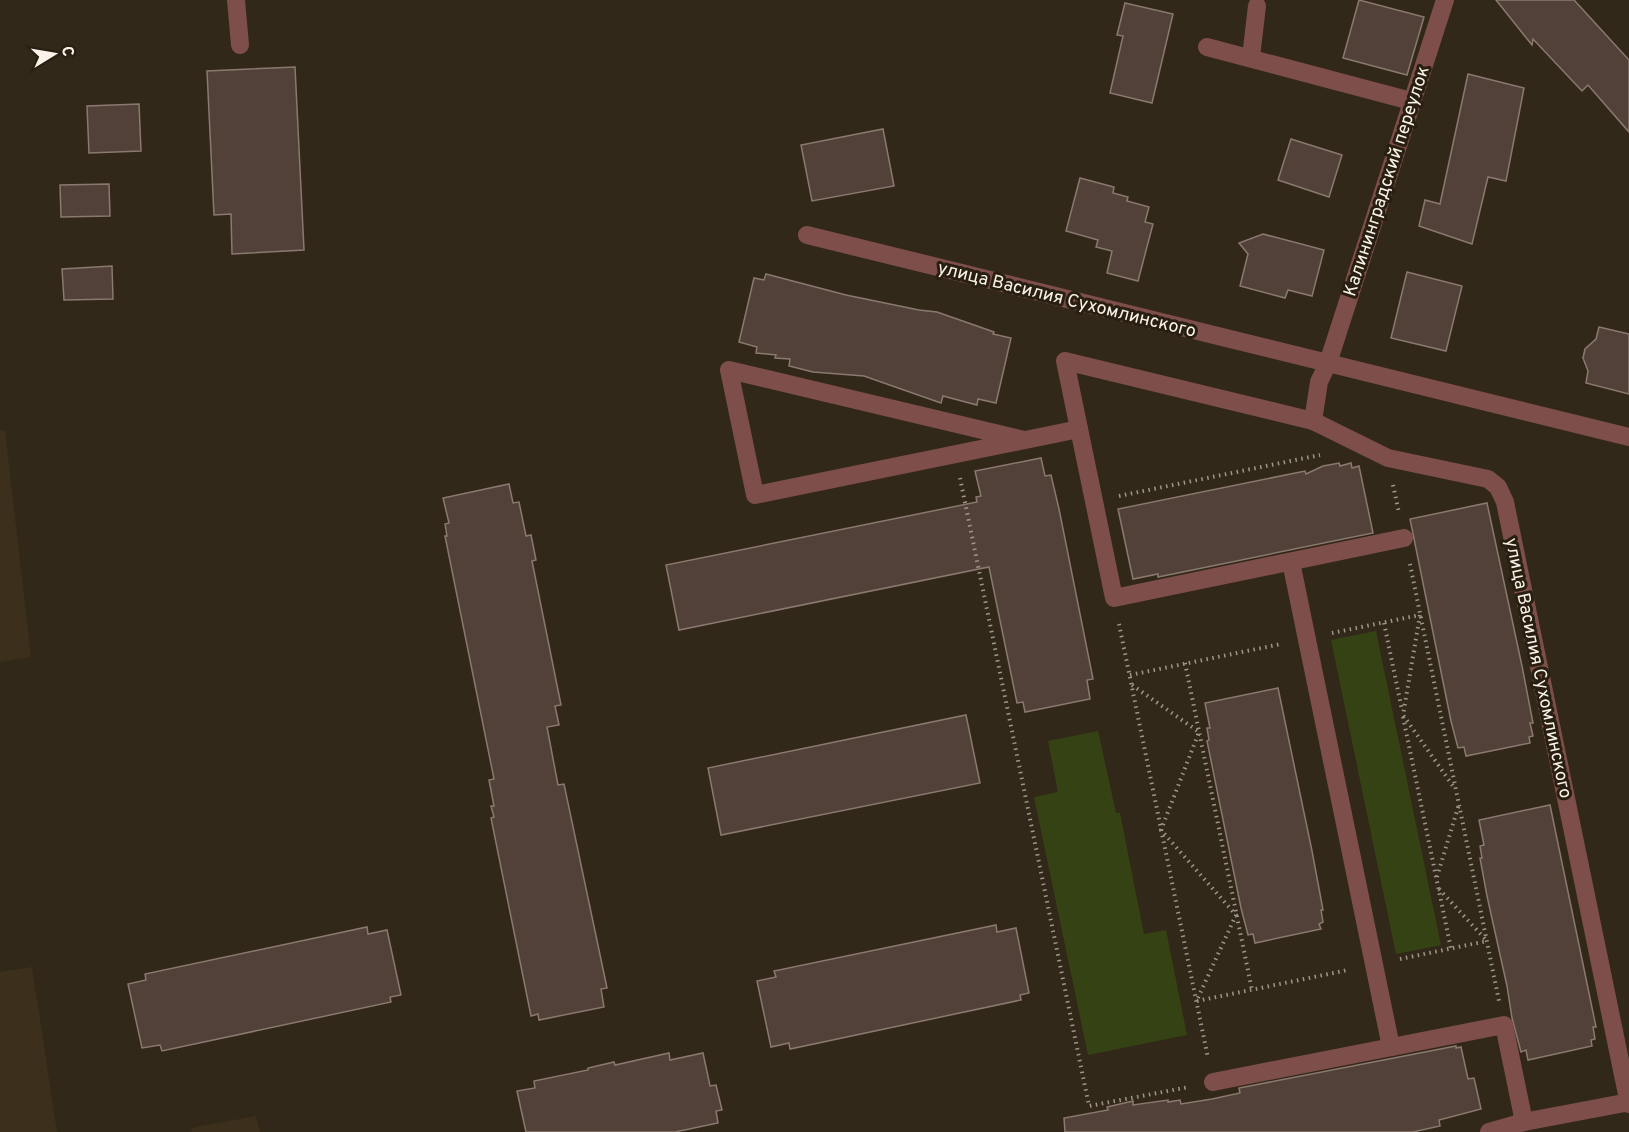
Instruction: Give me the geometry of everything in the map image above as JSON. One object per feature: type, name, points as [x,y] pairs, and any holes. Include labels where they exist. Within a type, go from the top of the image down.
[{"type":"street","points":[[236,0],[240,45]]},
{"type":"street","name":"Калининградский переулок","points":[[1328,363],[1445,0]]},
{"type":"street","points":[[1251,57],[1257,6]]},
{"type":"street","points":[[1207,47],[1411,101]]},
{"type":"street","name":"улица Василия Сухомлинского","points":[[807,235],[1629,437]]},
{"type":"street","name":"улица Василия Сухомлинского","points":[[1078,429],[1065,361],[1313,421],[1388,458],[1488,479],[1498,487],[1505,502],[1629,1103]]},
{"type":"street","points":[[1313,421],[1319,382],[1328,363]]},
{"type":"street","points":[[1024,440],[729,370],[755,495],[1078,429],[1114,598],[1404,538]]},
{"type":"street","points":[[1291,562],[1391,1047]]},
{"type":"street","points":[[1213,1082],[1504,1025],[1524,1122]]},
{"type":"street","points":[[1489,1132],[1524,1122],[1629,1103]]},
{"type":"path","points":[[1094,501],[1365,446]]},
{"type":"path","points":[[955,454],[1089,1106],[1213,1082],[1114,598]]},
{"type":"path","points":[[1388,458],[1504,1025]]},
{"type":"path","points":[[1129,675],[1420,615]]},
{"type":"path","points":[[1420,615],[1403,715],[1455,789]]},
{"type":"path","points":[[1384,623],[1451,949]]},
{"type":"path","points":[[1185,663],[1252,990]]},
{"type":"path","points":[[1131,684],[1199,732]]},
{"type":"path","points":[[1161,830],[1199,732]]},
{"type":"path","points":[[1437,879],[1459,803]]},
{"type":"path","points":[[1161,830],[1236,915]]},
{"type":"path","points":[[1438,889],[1487,941]]},
{"type":"path","points":[[1196,1001],[1236,915]]},
{"type":"path","points":[[1196,1001],[1487,941]]},
{"type":"shaded area","points":[[0,430],[5,431],[31,657],[0,662]]},
{"type":"shaded area","points":[[32,967],[57,1132],[0,1132],[0,972]]},
{"type":"shaded area","points":[[256,1116],[260,1132],[192,1132],[191,1128]]},
{"type":"green space","points":[[1376,631],[1441,945],[1396,954],[1331,640]]},
{"type":"green space","points":[[1098,731],[1116,813],[1120,813],[1144,934],[1166,930],[1187,1035],[1088,1055],[1034,797],[1058,792],[1048,741]]},
{"type":"building","points":[[1359,0],[1424,17],[1407,75],[1343,58]]},
{"type":"building","points":[[1496,0],[1574,0],[1629,60],[1629,132],[1588,85],[1582,91],[1533,39],[1532,45]]},
{"type":"building","points":[[1125,3],[1173,14],[1152,103],[1110,93],[1123,36],[1117,35]]},
{"type":"building","points":[[295,67],[304,250],[232,254],[231,214],[214,215],[207,71]]},
{"type":"building","points":[[1468,74],[1524,88],[1506,181],[1488,177],[1472,244],[1419,226],[1425,200],[1440,204]]},
{"type":"building","points":[[139,104],[141,151],[89,153],[87,106]]},
{"type":"building","points":[[883,129],[894,186],[812,201],[801,145]]},
{"type":"building","points":[[1291,139],[1342,155],[1329,197],[1278,180]]},
{"type":"building","points":[[1080,178],[1114,187],[1113,193],[1128,197],[1127,201],[1149,207],[1145,222],[1153,224],[1138,281],[1107,273],[1112,251],[1096,247],[1098,240],[1066,231]]},
{"type":"building","points":[[109,184],[110,216],[61,217],[60,185]]},
{"type":"building","points":[[1263,234],[1324,250],[1312,296],[1288,290],[1285,298],[1240,286],[1248,254],[1239,243]]},
{"type":"building","points":[[112,266],[113,299],[64,300],[62,269]]},
{"type":"building","points":[[1407,272],[1462,286],[1446,351],[1391,338]]},
{"type":"building","points":[[766,274],[846,295],[937,312],[994,332],[993,334],[1011,338],[996,403],[978,399],[977,405],[943,396],[941,403],[864,376],[813,372],[789,366],[790,359],[756,353],[757,347],[739,342],[754,278],[764,280]]},
{"type":"building","points":[[1599,327],[1629,334],[1629,394],[1586,383],[1588,371],[1583,358],[1585,349],[1596,339]]},
{"type":"building","points":[[1041,458],[1045,476],[1051,475],[1059,509],[1093,679],[1087,680],[1090,699],[1025,712],[1023,702],[1017,703],[989,567],[679,630],[666,565],[977,502],[976,497],[981,496],[975,471]]},
{"type":"building","points":[[1339,463],[1340,466],[1351,463],[1352,468],[1359,466],[1373,533],[1158,577],[1158,574],[1133,579],[1118,509],[1305,471],[1306,474],[1323,466]]},
{"type":"building","points":[[509,484],[513,503],[519,502],[526,536],[531,535],[536,560],[532,561],[561,705],[555,706],[559,725],[547,727],[558,785],[564,784],[607,988],[601,989],[604,1007],[539,1020],[538,1014],[531,1016],[491,818],[494,817],[491,806],[494,806],[489,780],[494,779],[445,536],[447,536],[445,524],[449,523],[443,498]]},
{"type":"building","points":[[1487,503],[1522,666],[1533,723],[1530,723],[1533,736],[1529,737],[1530,743],[1466,756],[1464,747],[1458,748],[1451,721],[1410,519]]},
{"type":"building","points":[[1278,688],[1312,851],[1323,910],[1321,910],[1323,922],[1319,924],[1321,929],[1255,943],[1253,934],[1248,935],[1241,908],[1207,741],[1209,740],[1207,728],[1210,728],[1205,703]]},
{"type":"building","points":[[966,715],[980,783],[721,835],[708,768]]},
{"type":"building","points":[[1550,805],[1596,1027],[1593,1027],[1595,1039],[1591,1040],[1592,1046],[1528,1060],[1526,1050],[1521,1052],[1512,1018],[1487,896],[1480,858],[1482,858],[1480,846],[1484,845],[1479,820]]},
{"type":"building","points":[[996,925],[997,932],[1016,928],[1029,993],[1020,995],[1021,1000],[790,1049],[789,1043],[771,1047],[757,981],[776,977],[774,971]]},
{"type":"building","points":[[367,927],[368,934],[387,930],[401,995],[390,997],[391,1002],[162,1051],[160,1045],[142,1048],[128,984],[146,980],[145,974]]},
{"type":"building","points":[[1456,1046],[1456,1048],[1461,1047],[1468,1079],[1474,1078],[1481,1109],[1439,1120],[1440,1126],[1413,1132],[1065,1132],[1064,1118],[1108,1110],[1107,1107],[1133,1101],[1133,1105],[1168,1100],[1168,1102],[1180,1100],[1181,1104],[1212,1099],[1240,1093],[1239,1088]]},
{"type":"building","points":[[669,1053],[670,1060],[703,1053],[710,1086],[716,1085],[722,1110],[716,1111],[718,1123],[675,1132],[526,1132],[517,1091],[535,1088],[534,1081],[614,1062],[615,1065]]}]
